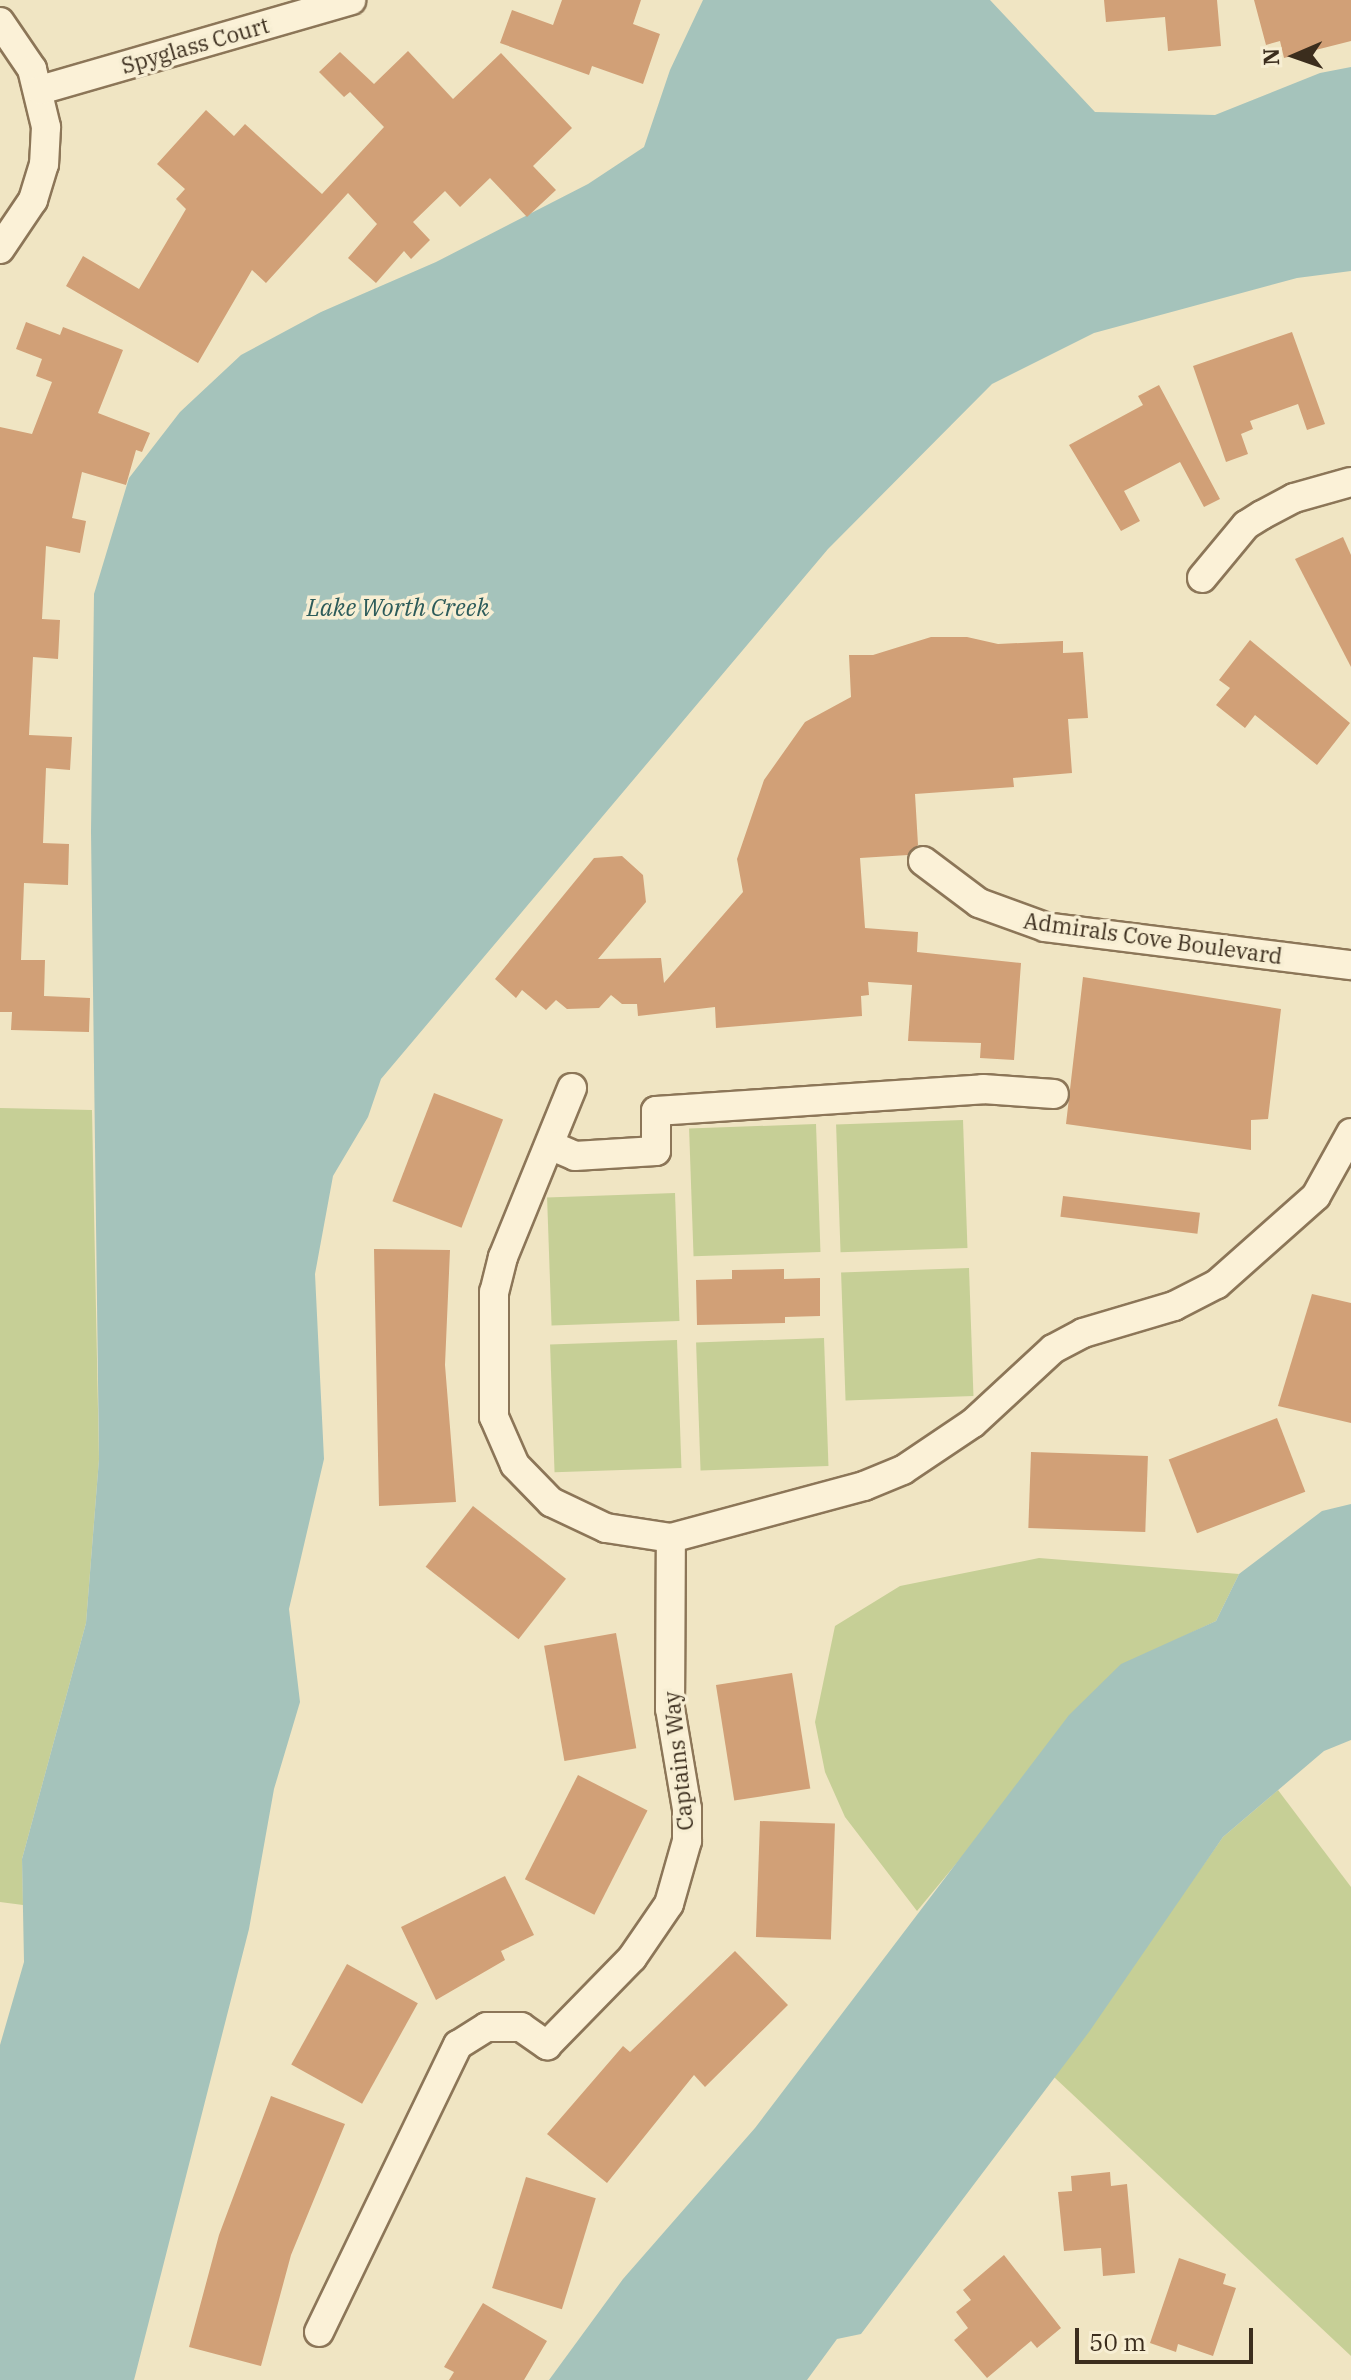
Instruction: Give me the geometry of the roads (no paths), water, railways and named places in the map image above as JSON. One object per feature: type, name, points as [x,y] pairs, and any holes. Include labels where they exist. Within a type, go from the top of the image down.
[{"type":"street","name":"Spyglass Court","points":[[40,90],[351,0]]},
{"type":"street","points":[[0,22],[24,53],[40,90],[46,127],[42,174],[25,217],[0,249]]},
{"type":"street","points":[[1202,578],[1254,520],[1294,498],[1351,482]]},
{"type":"street","name":"Admirals Cove Boulevard","points":[[923,861],[979,903],[1045,927],[1351,965]]},
{"type":"street","points":[[572,1088],[552,1146],[503,1257],[494,1292],[491,1400],[499,1434],[525,1479],[568,1513],[616,1531],[671,1538],[864,1486],[903,1470],[973,1423],[1053,1349],[1083,1333],[1174,1306],[1217,1284],[1316,1196],[1351,1133]]},
{"type":"street","points":[[552,1146],[575,1156],[656,1151],[656,1111],[983,1089],[1054,1094]]},
{"type":"street","name":"Captains Way","points":[[319,2332],[458,2045],[487,2027],[521,2027],[547,2045],[632,1958],[669,1904],[680,1874],[687,1820],[670,1709],[671,1538]]},
{"type":"water","name":"Lake Worth Creek","points":[[703,0],[990,0],[1095,112],[1215,115],[1320,73],[1351,67],[1351,271],[1297,278],[1094,333],[992,384],[828,549],[381,1079],[368,1117],[333,1176],[315,1274],[324,1459],[289,1609],[300,1702],[274,1789],[249,1929],[134,2380],[0,2380],[0,2045],[24,1962],[22,1859],[86,1623],[99,1459],[91,832],[94,594],[129,478],[180,412],[241,355],[321,312],[436,262],[588,184],[644,147],[670,70]]},
{"type":"water","points":[[1351,1504],[1351,1740],[1324,1751],[1223,1837],[1089,2032],[861,2334],[837,2339],[807,2380],[549,2380],[623,2279],[755,2128],[1069,1715],[1121,1664],[1216,1621],[1239,1574],[1322,1511]]}]
